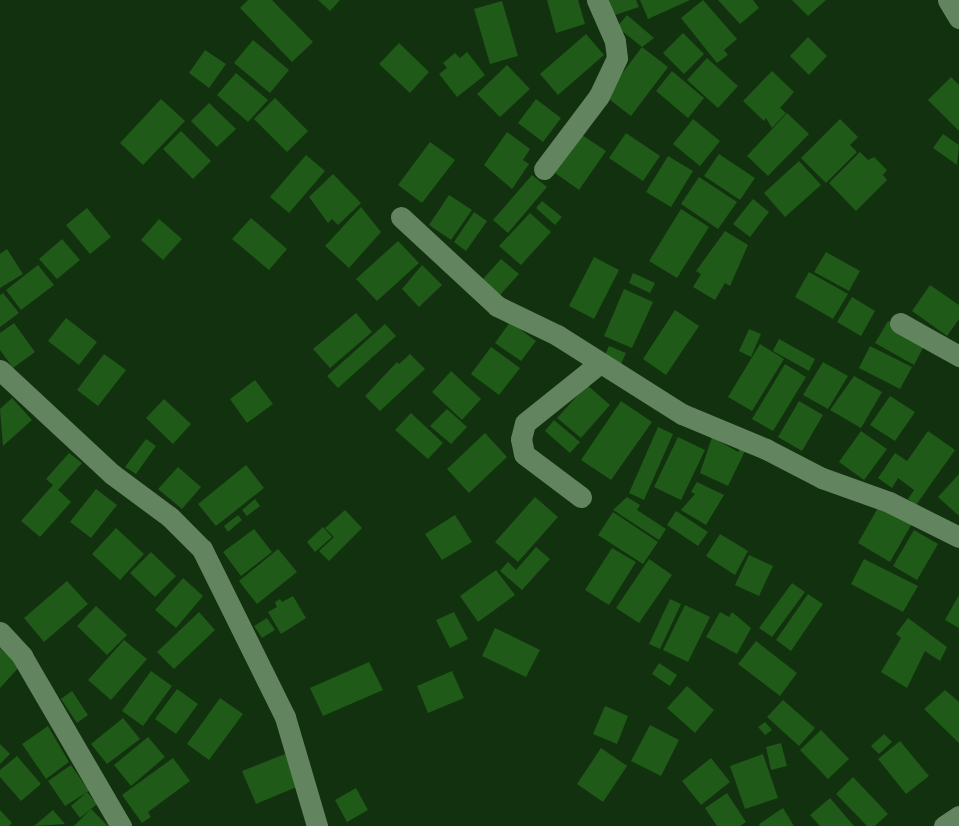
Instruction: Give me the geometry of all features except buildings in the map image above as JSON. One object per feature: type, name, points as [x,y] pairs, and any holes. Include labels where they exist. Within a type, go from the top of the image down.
[{"type":"street","points":[[544,169],[599,96],[617,58],[615,40],[597,0]]},
{"type":"street","points":[[948,0],[959,18]]},
{"type":"street","points":[[401,217],[497,306],[557,335],[682,414],[766,449],[822,478],[889,502],[959,537]]},
{"type":"street","points":[[900,323],[959,356]]},
{"type":"street","points":[[581,497],[530,460],[524,454],[521,438],[525,423],[600,363]]},
{"type":"street","points":[[0,370],[112,474],[170,517],[202,549],[285,717],[317,826]]},
{"type":"street","points":[[0,632],[22,656],[121,826]]},
{"type":"street","points":[[944,826],[959,816]]}]
